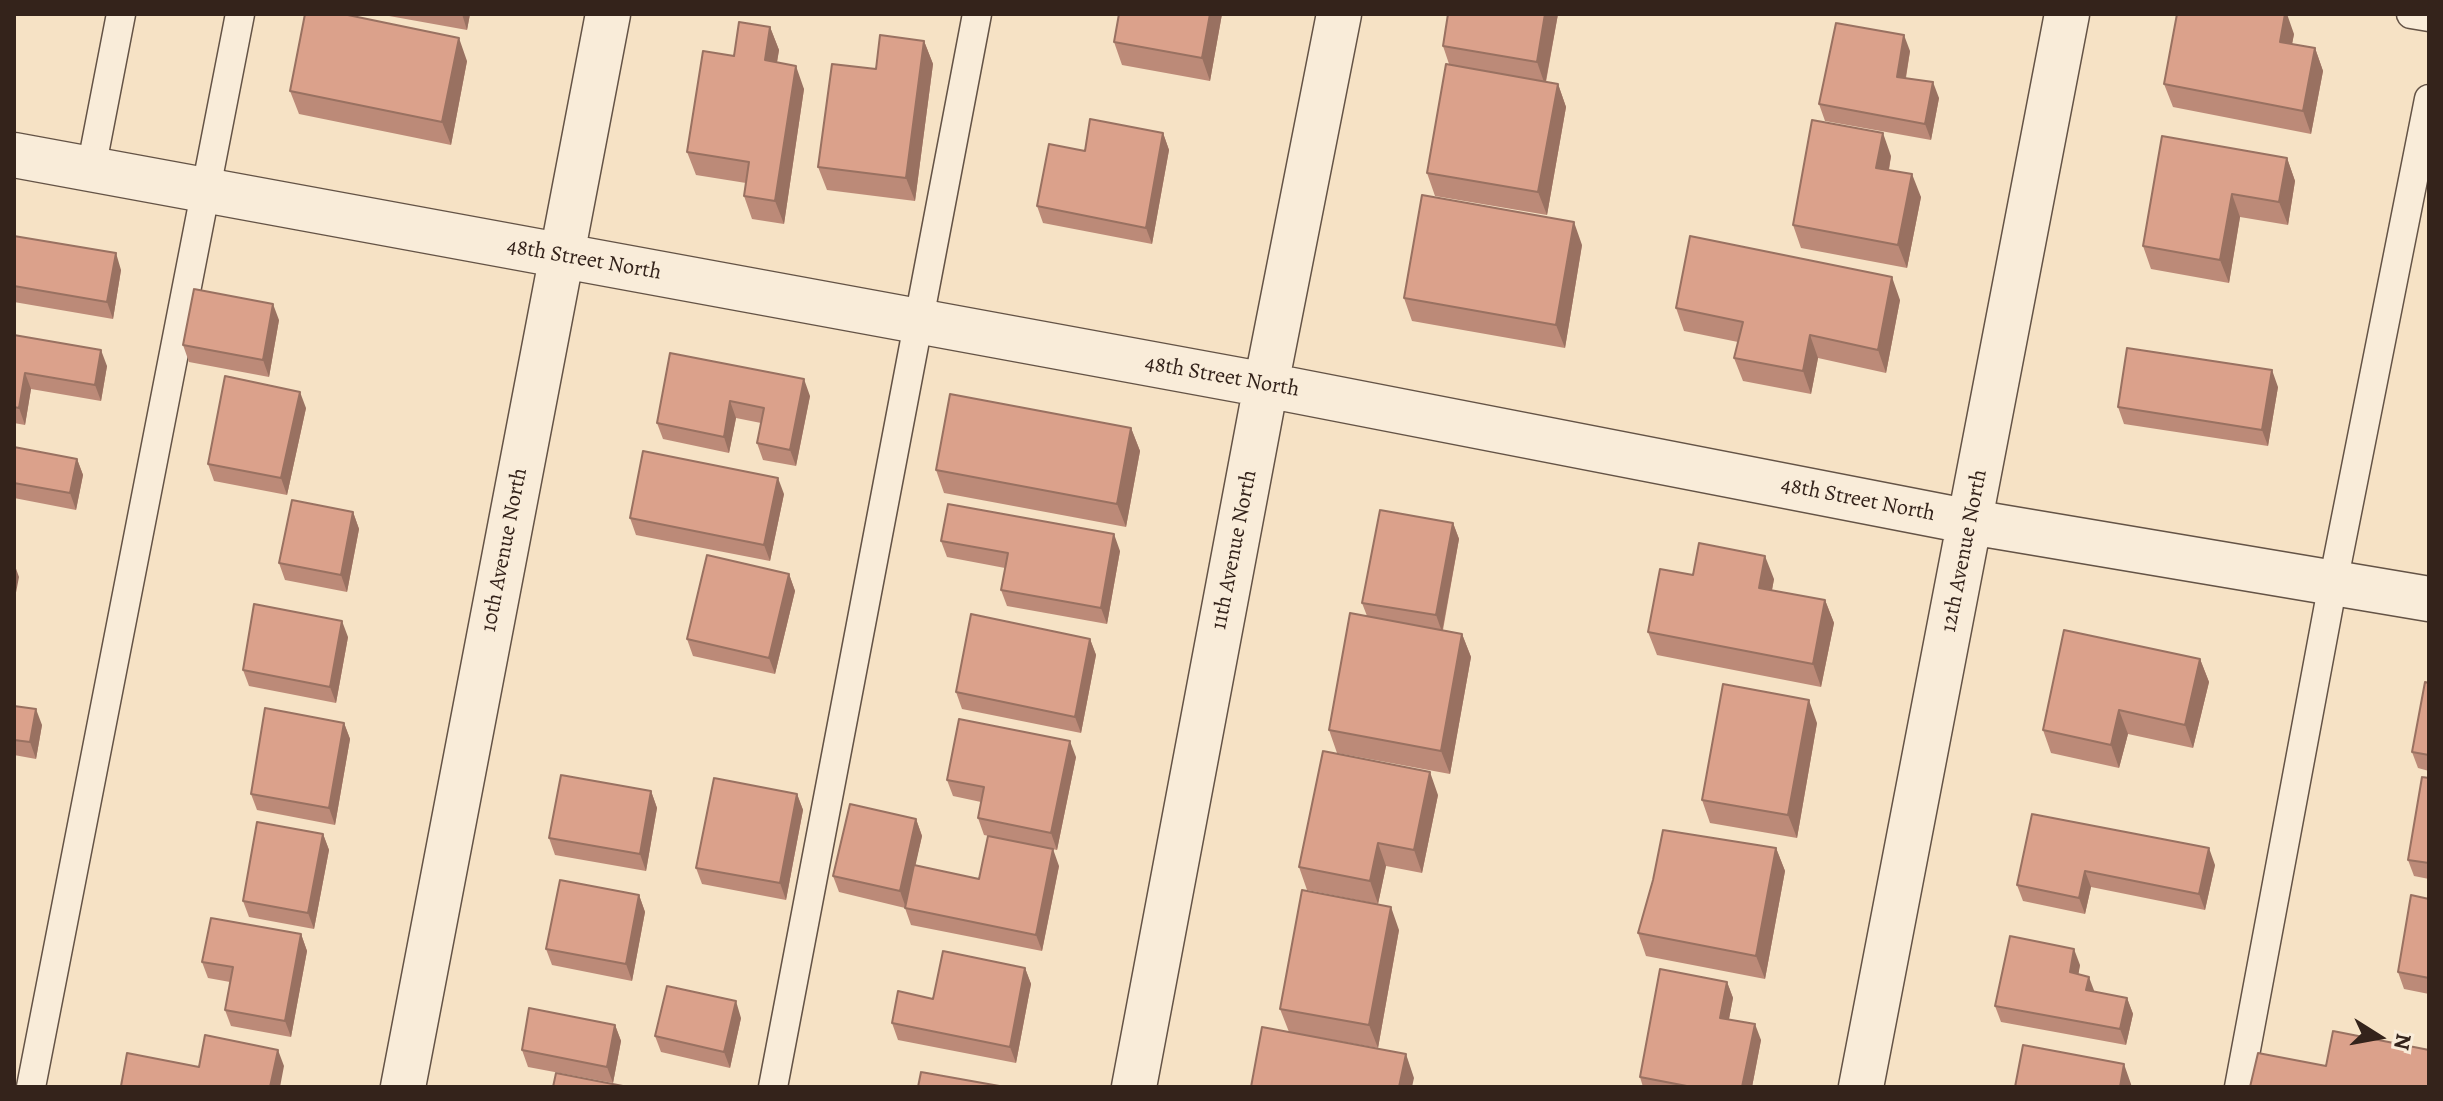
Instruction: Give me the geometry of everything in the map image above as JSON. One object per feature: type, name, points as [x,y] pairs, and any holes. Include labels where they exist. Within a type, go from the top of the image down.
[{"type":"street","name":"10th Avenue North","points":[[403,1087],[608,14]]},
{"type":"street","name":"11th Avenue North","points":[[1134,1087],[1339,14]]},
{"type":"street","name":"12th Avenue North","points":[[1861,1087],[2067,14]]},
{"type":"street","name":"48th Street North","points":[[14,155],[1266,385],[1971,522],[2429,599]]},
{"type":"lane","points":[[91,169],[121,14]]},
{"type":"lane","points":[[31,1087],[240,14]]},
{"type":"lane","points":[[773,1087],[977,14]]},
{"type":"lane","points":[[2411,14],[2429,17]]},
{"type":"lane","points":[[2239,1087],[2333,583],[2429,99]]},
{"type":"building","points":[[305,14],[343,14],[459,38],[442,122],[290,91]]},
{"type":"building","points":[[1119,14],[1210,14],[1202,58],[1114,42]]},
{"type":"building","points":[[1448,14],[1545,14],[1537,62],[1443,46]]},
{"type":"building","points":[[2177,14],[2285,14],[2280,42],[2315,48],[2303,111],[2164,84]]},
{"type":"building","points":[[739,22],[770,27],[765,60],[796,66],[775,201],[744,196],[749,162],[687,152],[703,51],[734,56]]},
{"type":"building","points":[[1836,23],[1904,35],[1897,77],[1933,82],[1925,124],[1819,104]]},
{"type":"building","points":[[880,35],[924,41],[906,178],[818,167],[832,64],[876,69]]},
{"type":"building","points":[[1446,64],[1558,84],[1538,192],[1427,173]]},
{"type":"building","points":[[1090,119],[1163,133],[1146,228],[1037,206],[1049,144],[1085,151]]},
{"type":"building","points":[[1812,120],[1883,133],[1876,168],[1912,174],[1898,245],[1793,225]]},
{"type":"building","points":[[2162,136],[2287,158],[2279,202],[2232,194],[2220,260],[2143,246]]},
{"type":"building","points":[[1422,195],[1574,222],[1556,325],[1404,298]]},
{"type":"building","points":[[14,236],[116,253],[107,302],[14,286]]},
{"type":"building","points":[[1690,236],[1892,277],[1878,350],[1810,335],[1803,371],[1734,358],[1743,322],[1676,308]]},
{"type":"building","points":[[194,289],[273,304],[263,360],[183,345]]},
{"type":"building","points":[[14,335],[101,350],[95,385],[25,373],[19,408],[14,407]]},
{"type":"building","points":[[2127,348],[2272,370],[2262,430],[2118,407]]},
{"type":"building","points":[[670,353],[804,379],[790,450],[757,443],[764,408],[730,401],[724,437],[657,423]]},
{"type":"building","points":[[225,376],[300,392],[281,478],[208,464]]},
{"type":"building","points":[[950,394],[1131,428],[1117,504],[936,470]]},
{"type":"building","points":[[14,447],[77,459],[70,493],[14,483]]},
{"type":"building","points":[[643,451],[778,478],[764,545],[630,518]]},
{"type":"building","points":[[292,500],[353,512],[341,575],[279,563]]},
{"type":"building","points":[[948,504],[1114,534],[1101,608],[1001,590],[1008,553],[941,541]]},
{"type":"building","points":[[1380,510],[1453,523],[1436,615],[1362,603]]},
{"type":"building","points":[[1699,543],[1765,556],[1759,588],[1825,600],[1813,664],[1648,632],[1660,569],[1693,575]]},
{"type":"building","points":[[707,555],[789,574],[769,658],[687,639]]},
{"type":"building","points":[[254,604],[342,621],[330,687],[243,670]]},
{"type":"building","points":[[1350,613],[1462,634],[1441,751],[1329,730]]},
{"type":"building","points":[[971,614],[1090,639],[1075,717],[956,692]]},
{"type":"building","points":[[2064,630],[2200,659],[2185,725],[2119,710],[2111,745],[2043,730]]},
{"type":"building","points":[[2425,682],[2429,683],[2429,755],[2412,752]]},
{"type":"building","points":[[1723,684],[1809,700],[1788,815],[1702,800]]},
{"type":"building","points":[[14,706],[36,709],[30,742],[14,740]]},
{"type":"building","points":[[265,708],[344,723],[329,808],[251,794]]},
{"type":"building","points":[[959,719],[1070,741],[1051,833],[978,818],[984,787],[947,780]]},
{"type":"building","points":[[1323,751],[1430,772],[1414,850],[1378,843],[1370,881],[1299,867]]},
{"type":"building","points":[[561,775],[651,791],[640,854],[549,838]]},
{"type":"building","points":[[2422,777],[2429,778],[2429,863],[2408,860]]},
{"type":"building","points":[[714,778],[797,794],[780,883],[696,868]]},
{"type":"building","points":[[850,804],[916,819],[900,891],[833,876]]},
{"type":"building","points":[[2032,814],[2209,848],[2199,894],[2085,871],[2079,898],[2017,885]]},
{"type":"building","points":[[257,822],[323,834],[308,913],[243,901]]},
{"type":"building","points":[[1663,830],[1776,848],[1756,956],[1638,933]]},
{"type":"building","points":[[988,836],[1053,849],[1036,935],[905,908],[914,865],[979,879]]},
{"type":"building","points":[[560,880],[639,895],[626,964],[546,949]]},
{"type":"building","points":[[1302,890],[1391,907],[1369,1025],[1280,1009]]},
{"type":"building","points":[[2411,895],[2429,899],[2429,978],[2398,972]]},
{"type":"building","points":[[211,918],[301,934],[285,1021],[225,1010],[233,967],[202,962]]},
{"type":"building","points":[[2010,936],[2074,949],[2070,972],[2089,977],[2086,990],[2127,998],[2120,1029],[1995,1006]]},
{"type":"building","points":[[943,951],[1025,968],[1010,1047],[892,1023],[898,991],[933,999]]},
{"type":"building","points":[[1660,969],[1727,982],[1720,1018],[1755,1024],[1742,1087],[1692,1087],[1640,1077]]},
{"type":"building","points":[[667,986],[736,1001],[724,1052],[655,1036]]},
{"type":"building","points":[[529,1008],[615,1025],[607,1067],[522,1050]]},
{"type":"building","points":[[1262,1027],[1406,1054],[1399,1087],[1251,1087]]},
{"type":"building","points":[[2333,1031],[2429,1050],[2429,1087],[2250,1087],[2258,1053],[2326,1066]]},
{"type":"building","points":[[205,1035],[278,1050],[270,1087],[121,1086],[127,1053],[199,1067]]},
{"type":"building","points":[[2023,1045],[2124,1064],[2120,1087],[2015,1087]]},
{"type":"building","points":[[921,1072],[1005,1087],[918,1087]]},
{"type":"building","points":[[556,1073],[628,1087],[553,1087]]}]
